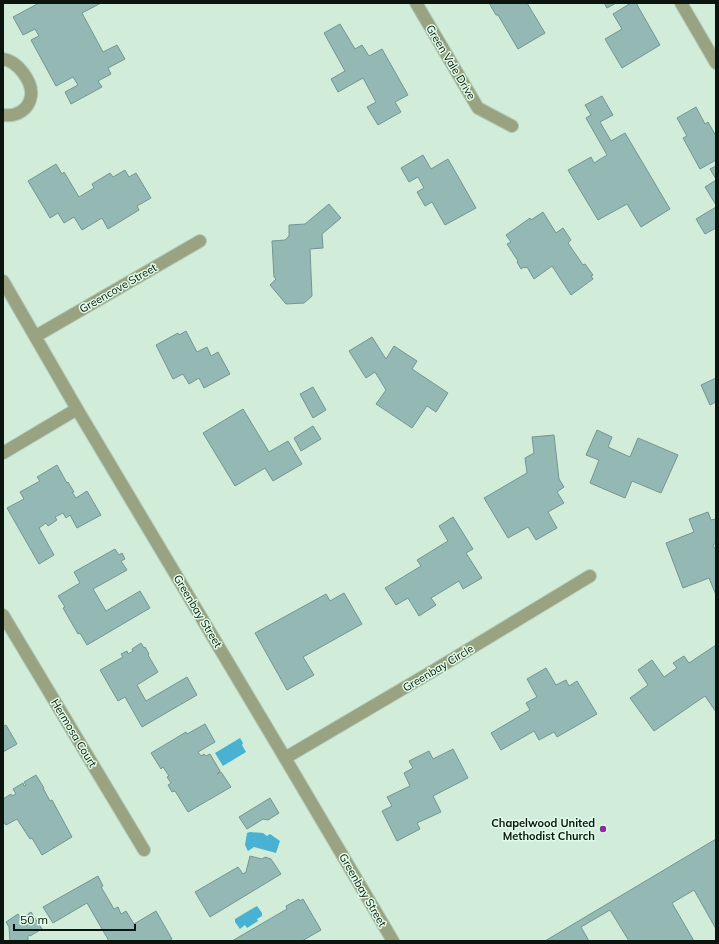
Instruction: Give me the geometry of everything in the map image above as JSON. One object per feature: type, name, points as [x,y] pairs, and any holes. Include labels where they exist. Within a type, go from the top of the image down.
[{"type":"street","name":"Green Vale Drive","points":[[416,3],[478,108],[512,126]]},
{"type":"street","points":[[680,3],[716,63]]},
{"type":"street","points":[[3,58],[10,60],[21,70],[28,82],[31,95],[29,103],[19,113],[3,115]]},
{"type":"street","name":"Greencove Street","points":[[36,336],[200,241]]},
{"type":"street","name":"Greenbay Street","points":[[3,281],[77,409],[393,941]]},
{"type":"street","points":[[3,453],[77,409]]},
{"type":"street","name":"Greenbay Circle","points":[[285,758],[590,576]]},
{"type":"street","name":"Hermosa Court","points":[[3,615],[144,850]]},
{"type":"water","points":[[240,738],[246,752],[223,766],[215,753]]},
{"type":"water","points":[[247,833],[263,833],[267,836],[270,834],[280,841],[276,853],[254,847],[248,851],[245,845]]},
{"type":"water","points":[[257,906],[262,913],[262,916],[257,919],[258,921],[247,928],[245,925],[240,929],[235,922],[235,919]]},
{"type":"building","points":[[39,3],[101,3],[82,13],[103,52],[117,45],[125,59],[108,68],[111,74],[98,81],[102,87],[71,104],[65,92],[78,85],[73,77],[56,86],[31,40],[39,36],[35,29],[23,35],[13,17]]},
{"type":"building","points":[[489,3],[527,3],[545,33],[518,49],[498,15],[496,15]]},
{"type":"building","points":[[604,3],[616,3],[607,8]]},
{"type":"building","points":[[631,3],[636,3],[660,45],[622,68],[605,39],[622,29],[613,14]]},
{"type":"building","points":[[340,24],[355,49],[362,45],[369,56],[382,49],[408,95],[395,102],[401,112],[378,125],[367,107],[376,102],[363,78],[338,92],[331,79],[345,71],[324,33]]},
{"type":"building","points":[[602,96],[613,115],[600,122],[611,141],[625,133],[670,209],[641,227],[627,204],[598,220],[568,170],[591,157],[594,163],[607,155],[586,118],[591,115],[585,105]]},
{"type":"building","points":[[696,107],[705,124],[708,122],[716,136],[716,160],[700,169],[683,138],[687,136],[677,118]]},
{"type":"building","points":[[423,155],[431,169],[448,159],[476,208],[445,225],[432,202],[425,206],[417,192],[424,188],[418,177],[409,182],[401,168]]},
{"type":"building","points":[[56,164],[62,174],[64,172],[79,197],[94,188],[92,184],[110,173],[113,177],[125,170],[129,177],[136,173],[151,198],[137,206],[139,210],[108,229],[102,218],[82,230],[74,217],[64,223],[58,213],[50,218],[28,181]]},
{"type":"building","points":[[716,166],[716,179],[710,169]]},
{"type":"building","points":[[716,180],[716,205],[705,187]]},
{"type":"building","points":[[329,204],[341,218],[322,234],[323,248],[310,249],[312,296],[304,303],[286,304],[270,285],[276,279],[274,277],[272,241],[285,240],[289,236],[289,225],[305,224]]},
{"type":"building","points":[[716,207],[716,228],[705,234],[696,219]]},
{"type":"building","points":[[543,212],[556,233],[563,228],[571,240],[568,243],[583,265],[585,264],[593,275],[591,276],[593,279],[571,295],[552,266],[534,279],[527,267],[521,269],[517,262],[518,261],[507,244],[511,242],[506,235],[530,218],[531,220]]},
{"type":"building","points":[[186,331],[197,352],[207,347],[211,356],[218,352],[230,374],[204,388],[199,378],[189,384],[183,374],[173,379],[156,345],[178,333],[179,335]]},
{"type":"building","points":[[372,337],[386,359],[394,346],[417,361],[412,369],[448,393],[436,412],[427,406],[412,428],[376,404],[386,390],[375,372],[366,378],[349,351]]},
{"type":"building","points":[[716,378],[716,402],[710,405],[701,385]]},
{"type":"building","points":[[313,387],[326,410],[313,418],[300,394]]},
{"type":"building","points":[[243,409],[269,452],[288,441],[302,464],[273,481],[265,468],[235,486],[203,433]]},
{"type":"building","points":[[313,426],[321,439],[301,451],[294,438]]},
{"type":"building","points":[[597,430],[612,437],[608,447],[630,457],[638,438],[678,455],[661,493],[632,481],[625,498],[590,483],[599,460],[586,455]]},
{"type":"building","points":[[554,435],[559,479],[564,487],[557,492],[564,503],[548,512],[557,528],[536,540],[528,527],[508,538],[484,498],[527,473],[525,458],[534,453],[532,437]]},
{"type":"building","points":[[57,465],[74,492],[72,492],[76,498],[87,491],[101,515],[77,528],[70,515],[66,518],[63,513],[55,517],[57,520],[48,526],[46,523],[39,528],[54,555],[39,564],[7,508],[24,499],[20,492],[40,481],[37,477]]},
{"type":"building","points":[[708,512],[711,520],[716,519],[716,543],[713,545],[716,551],[716,595],[709,578],[683,588],[666,543],[694,532],[689,519]]},
{"type":"building","points":[[453,517],[473,549],[466,553],[482,578],[463,589],[459,581],[431,598],[436,605],[419,616],[408,598],[396,605],[385,588],[421,566],[417,560],[448,541],[439,526]]},
{"type":"building","points":[[115,549],[119,555],[122,553],[125,559],[121,561],[127,570],[93,589],[106,611],[140,591],[150,608],[87,645],[80,633],[78,634],[58,596],[80,583],[74,572]]},
{"type":"building","points":[[344,593],[362,624],[303,657],[314,675],[287,690],[255,633],[326,594],[330,601]]},
{"type":"building","points":[[141,643],[144,648],[145,647],[158,672],[137,685],[146,701],[187,677],[197,695],[142,727],[125,697],[118,701],[100,670],[123,657],[121,654],[127,651],[128,654],[133,651],[132,649]]},
{"type":"building","points":[[716,645],[716,712],[705,696],[654,731],[630,698],[648,685],[638,670],[652,660],[664,677],[677,668],[673,663],[684,656],[689,663]]},
{"type":"building","points":[[546,668],[556,685],[566,680],[569,686],[577,681],[597,714],[557,737],[554,732],[539,740],[534,731],[501,750],[491,733],[530,710],[526,703],[537,697],[527,679]]},
{"type":"building","points":[[205,724],[215,742],[198,752],[201,756],[204,754],[206,756],[210,754],[220,771],[217,774],[221,772],[231,787],[188,812],[175,791],[172,792],[168,785],[171,783],[167,777],[169,776],[163,767],[161,769],[151,753],[186,732],[187,734]]},
{"type":"building","points":[[3,725],[6,725],[17,744],[3,752]]},
{"type":"building","points":[[453,749],[468,778],[433,796],[441,812],[417,823],[420,829],[397,841],[382,811],[392,806],[387,797],[410,786],[404,773],[413,768],[409,761],[429,751],[433,759]]},
{"type":"building","points":[[36,775],[50,801],[52,800],[72,837],[42,855],[32,838],[30,839],[17,819],[6,825],[3,821],[3,799],[11,794],[12,796],[16,794],[13,789],[23,783],[24,786],[26,785],[24,782]]},
{"type":"building","points":[[270,798],[279,813],[268,820],[263,819],[247,829],[239,817]]},
{"type":"building","points":[[716,839],[716,929],[694,890],[672,903],[694,941],[629,941],[610,910],[581,927],[589,941],[545,941]]},
{"type":"building","points":[[250,856],[262,859],[265,857],[271,859],[281,874],[210,917],[195,892],[238,867],[243,874],[246,872]]},
{"type":"building","points":[[98,876],[103,886],[101,887],[114,909],[118,907],[121,914],[126,911],[134,924],[156,911],[172,939],[168,941],[109,941],[87,903],[53,923],[43,907]]},
{"type":"building","points":[[299,899],[300,901],[303,899],[321,930],[302,941],[232,941],[287,909],[286,906]]},
{"type":"building","points":[[31,912],[42,929],[28,936],[28,941],[10,941],[9,927],[6,922],[18,914],[21,919]]},
{"type":"place","name":"Chapelwood United Methodist Church","points":[[603,829]]}]
